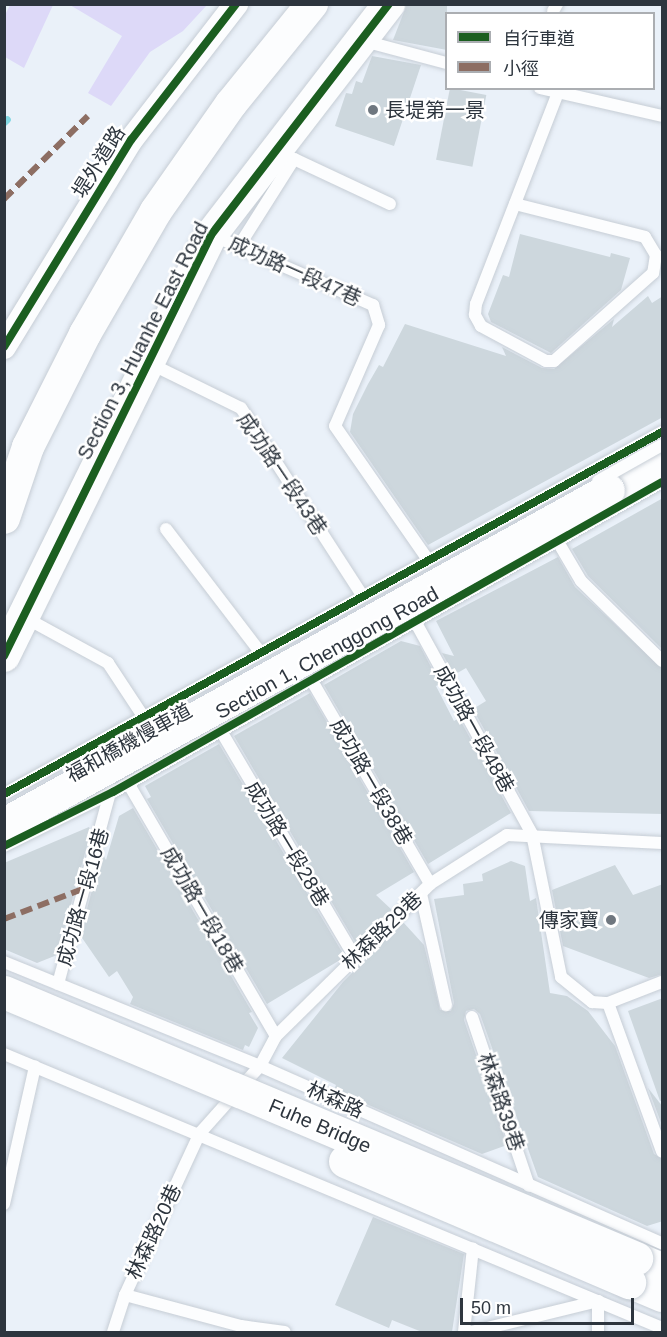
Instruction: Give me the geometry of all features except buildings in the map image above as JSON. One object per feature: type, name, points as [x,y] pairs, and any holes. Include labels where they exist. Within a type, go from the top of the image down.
[{"type":"main road","points":[[4,824],[663,459]]},
{"type":"main road","name":"Fuhe Bridge","points":[[4,992],[648,1263]]},
{"type":"main road","name":"Fuhe Bridge","points":[[4,1015],[648,1263]]},
{"type":"street","name":"堤外道路","points":[[4,347],[131,140],[236,4]]},
{"type":"street","points":[[4,518],[28,447],[85,334],[156,211],[231,104],[312,4]]},
{"type":"street","name":"Section 3, Huanhe East Road","points":[[4,656],[128,408],[147,362],[360,40],[389,4]]},
{"type":"street","points":[[648,1263],[663,1296]]},
{"type":"lane","points":[[360,40],[445,62]]},
{"type":"lane","points":[[547,90],[663,116]]},
{"type":"lane","points":[[515,204],[645,237],[656,255],[653,273],[554,361],[546,361],[481,326],[475,315],[476,304],[558,93]]},
{"type":"lane","points":[[225,241],[294,159],[390,204]]},
{"type":"lane","name":"成功路一段47巷","points":[[225,241],[373,305],[379,325],[335,426],[428,560]]},
{"type":"lane","name":"成功路一段43巷","points":[[147,362],[241,408],[362,596]]},
{"type":"lane","name":"Section 1, Chenggong Road","points":[[4,794],[663,432]]},
{"type":"lane","name":"福和橋機慢車道","points":[[4,813],[663,445]]},
{"type":"lane","name":"Section 1, Chenggong Road","points":[[4,846],[113,792],[663,482]]},
{"type":"lane","points":[[166,529],[260,652]]},
{"type":"lane","points":[[558,542],[581,581],[663,661]]},
{"type":"lane","points":[[23,616],[108,663],[143,716]]},
{"type":"lane","name":"成功路一段48巷","points":[[416,623],[532,834],[561,977],[592,1002],[608,1003]]},
{"type":"lane","name":"成功路一段38巷","points":[[312,681],[430,884]]},
{"type":"lane","name":"成功路一段28巷","points":[[221,731],[354,957]]},
{"type":"lane","points":[[88,746],[113,792]]},
{"type":"lane","name":"成功路一段18巷","points":[[128,783],[276,1036]]},
{"type":"lane","name":"成功路一段16巷","points":[[58,984],[113,792]]},
{"type":"lane","name":"林森路29巷","points":[[260,1066],[276,1036],[430,884],[507,835],[532,834],[663,843]]},
{"type":"lane","points":[[421,894],[446,1005]]},
{"type":"lane","name":"林森路","points":[[4,962],[260,1066],[529,1186],[648,1263]]},
{"type":"lane","points":[[663,982],[608,1003],[663,1151]]},
{"type":"lane","name":"林森路39巷","points":[[472,1017],[529,1186]]},
{"type":"lane","points":[[4,1054],[200,1133],[663,1328]]},
{"type":"lane","points":[[4,1204],[35,1066]]},
{"type":"lane","name":"林森路20巷","points":[[112,1332],[124,1295],[200,1133],[260,1066]]},
{"type":"lane","points":[[464,1332],[473,1248]]},
{"type":"lane","points":[[124,1295],[241,1326],[285,1332]]},
{"type":"lane","points":[[471,1332],[598,1301]]},
{"type":"lane","points":[[598,1301],[598,1332]]},
{"type":"shaded area","points":[[10,5],[53,5],[24,68],[5,57],[5,15]]},
{"type":"shaded area","points":[[70,5],[207,5],[183,31],[150,52],[111,106],[88,93],[122,36]]},
{"type":"waterway","points":[[4,122],[7,119]]},
{"type":"marked path","points":[[4,199],[88,116]]},
{"type":"marked path","points":[[4,919],[85,888]]},
{"type":"cycle path","points":[[4,347],[131,140],[236,4]]},
{"type":"cycle path","points":[[4,656],[211,235],[389,4]]},
{"type":"cycle path","points":[[4,794],[662,432]]},
{"type":"cycle path","points":[[4,846],[113,792],[662,482]]},
{"type":"place","name":"長堤第一景","points":[[373,110]]},
{"type":"place","name":"傳家寶","points":[[611,920]]}]
